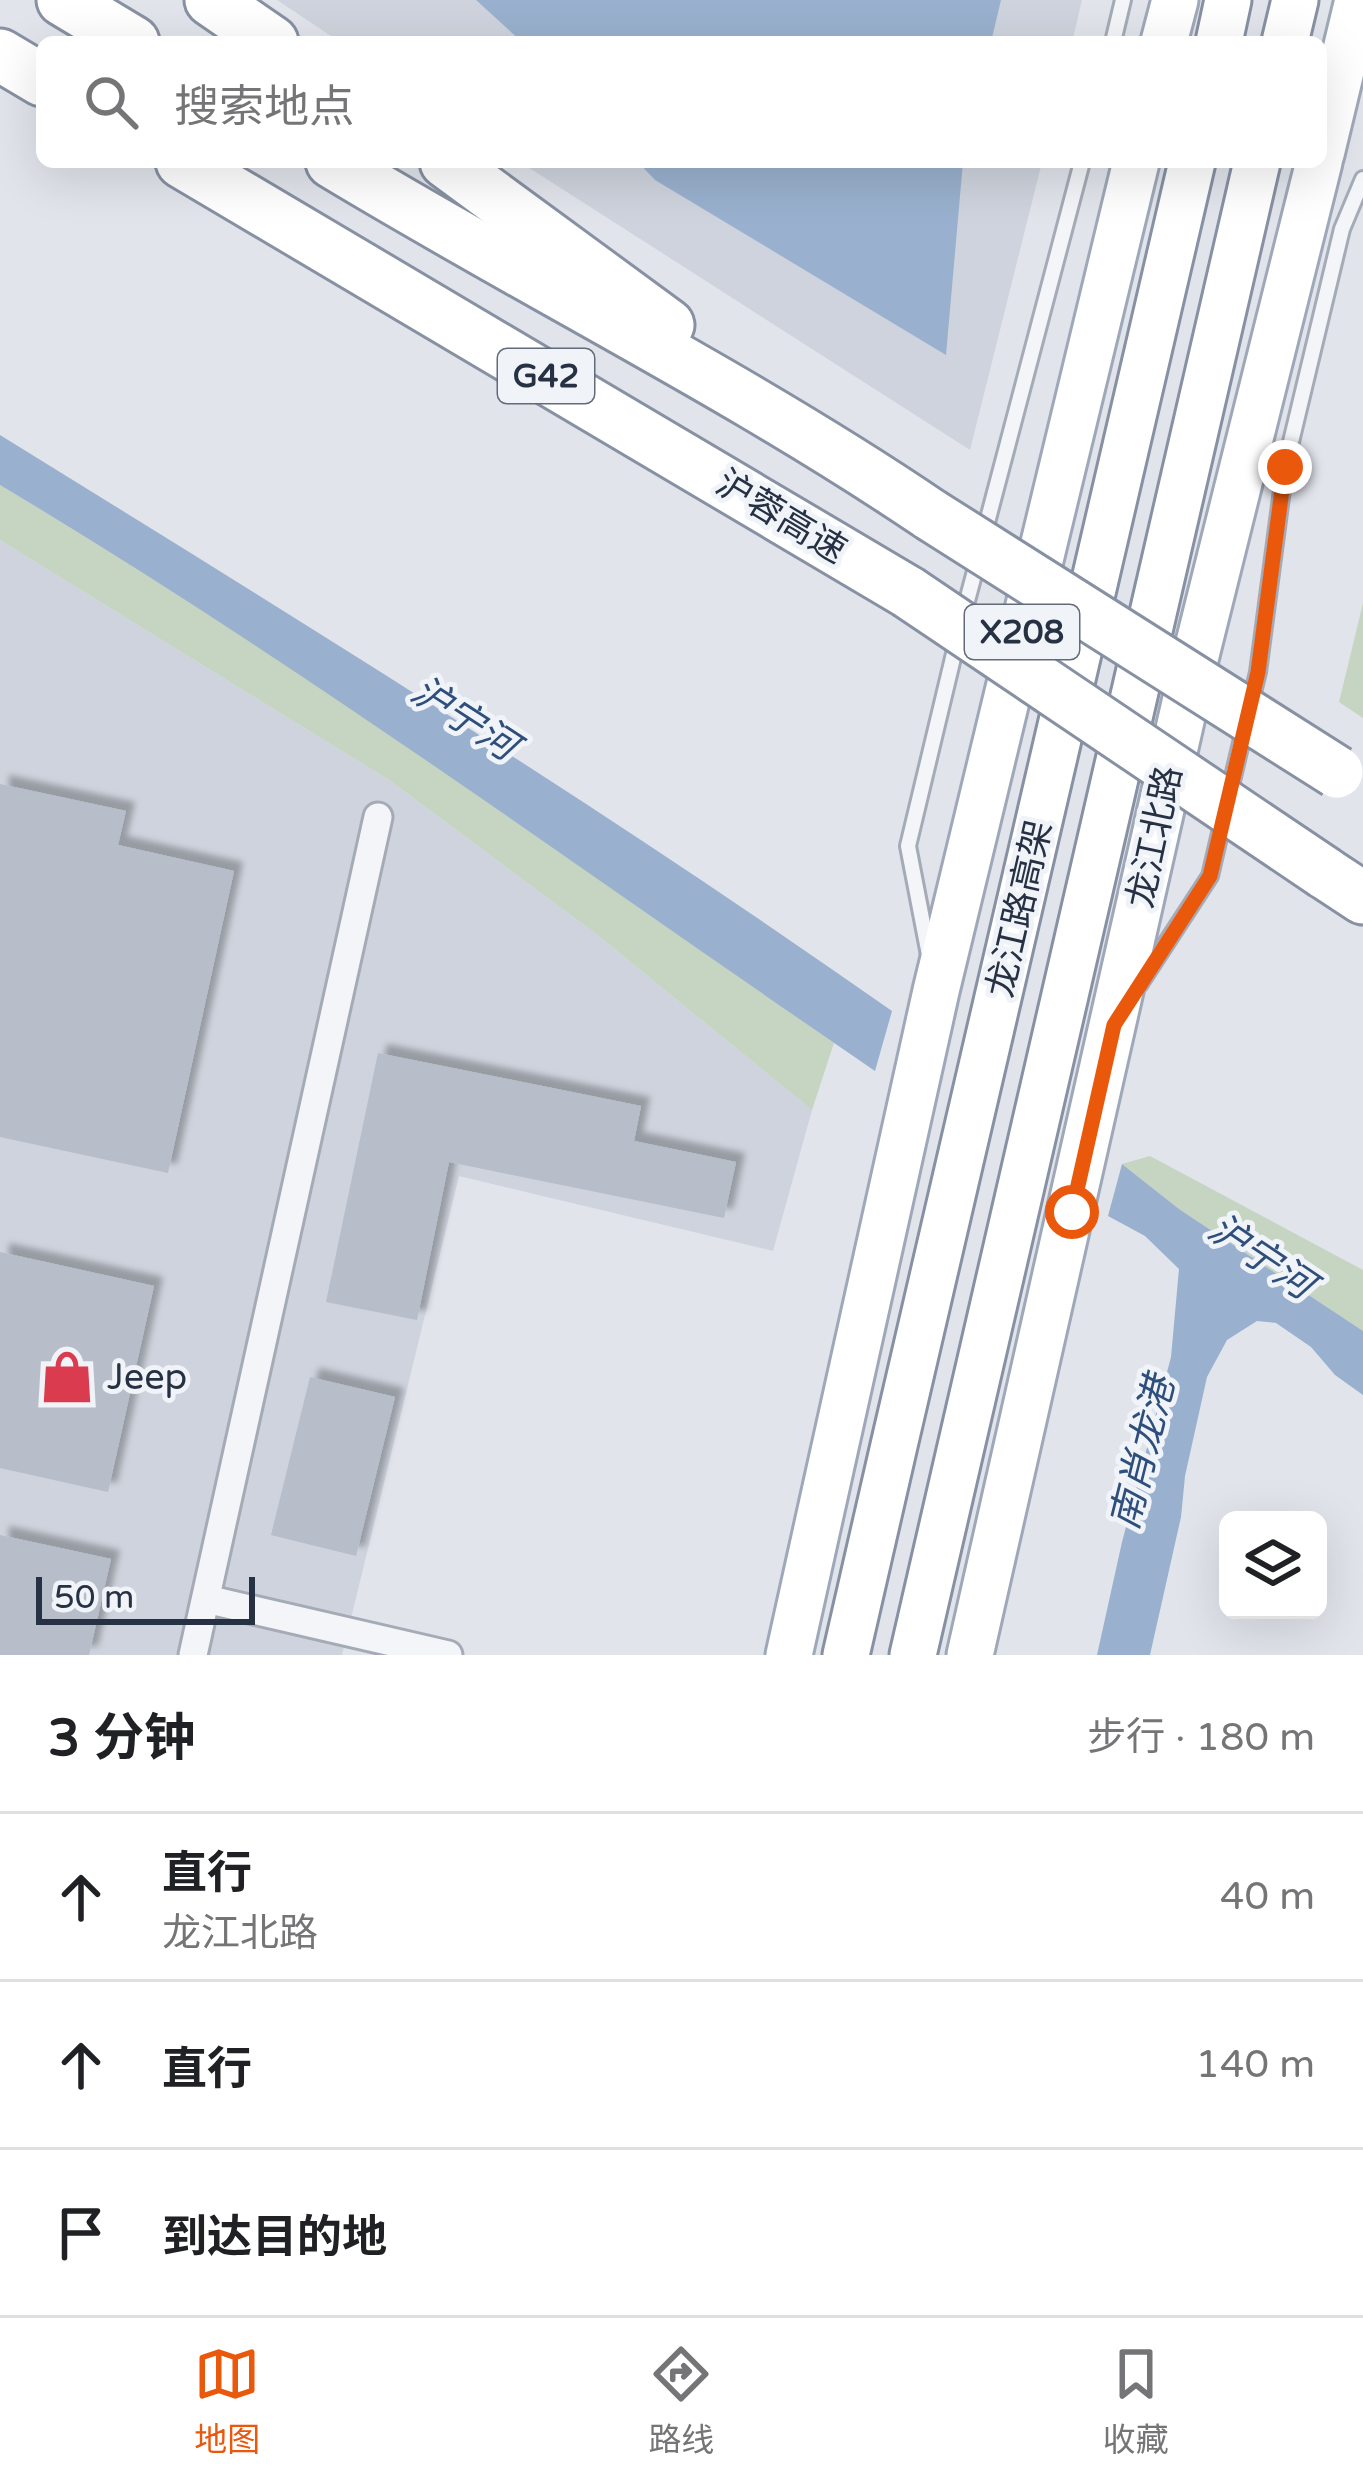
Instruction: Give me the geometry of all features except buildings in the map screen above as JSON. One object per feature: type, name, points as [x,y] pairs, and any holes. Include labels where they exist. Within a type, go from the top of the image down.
[{"type":"highway","points":[[63,0],[123,36]]},
{"type":"highway","points":[[211,0],[263,36]]},
{"type":"highway","points":[[0,55],[36,76]]},
{"type":"highway","name":"沪蓉高速","points":[[192,168],[908,592],[1344,885]]},
{"type":"highway","name":"G42","points":[[342,168],[842,454],[1350,782]]},
{"type":"highway","points":[[454,168],[842,454]]},
{"type":"main road","points":[[1166,36],[1174,0]]},
{"type":"main road","points":[[1220,36],[1228,0]]},
{"type":"main road","points":[[1286,36],[1295,0]]},
{"type":"main road","name":"龙江北路","points":[[1327,129],[1358,0]]},
{"type":"main road","name":"X208","points":[[788,1655],[936,991],[1135,168]]},
{"type":"main road","name":"龙江路高架","points":[[846,1655],[1191,168]]},
{"type":"main road","name":"龙江路高架","points":[[913,1655],[1256,168]]},
{"type":"main road","name":"龙江北路","points":[[970,1655],[1194,663],[1318,168]]},
{"type":"street","points":[[193,1655],[378,817]]},
{"type":"street","points":[[206,1599],[448,1655]]},
{"type":"lane","points":[[1114,36],[1123,0]]},
{"type":"lane","points":[[936,991],[908,846],[945,685],[1080,168]]},
{"type":"lane","points":[[1114,1025],[1210,876],[1258,672],[1285,467],[1342,229],[1363,179]]},
{"type":"shaded area","points":[[277,0],[1082,0],[1073,36],[331,36]]},
{"type":"shaded area","points":[[529,168],[1040,168],[970,450]]},
{"type":"shaded area","points":[[0,540],[389,780],[595,933],[812,1110],[773,1251],[459,1176],[342,1655],[0,1655]]},
{"type":"green space","points":[[0,485],[318,686],[834,1043],[812,1110],[595,933],[389,780],[0,540]]},
{"type":"green space","points":[[1363,603],[1363,718],[1339,702]]},
{"type":"green space","points":[[1150,1156],[1363,1270],[1363,1331],[1179,1209],[1122,1164]]},
{"type":"water","points":[[476,0],[1001,0],[992,36],[515,36]]},
{"type":"water","points":[[644,168],[962,168],[946,355],[655,180]]},
{"type":"water","points":[[0,435],[562,788],[892,1011],[875,1071],[333,697],[0,485]]},
{"type":"water","points":[[1122,1164],[1179,1209],[1363,1331],[1363,1395],[1335,1375],[1311,1347],[1276,1323],[1257,1321],[1227,1340],[1207,1377],[1150,1655],[1097,1655],[1171,1357],[1179,1269],[1145,1236],[1108,1216]]},
{"type":"place","name":"Jeep","points":[[67,1377]]},
{"type":"route","points":[[1072,1212],[1114,1025],[1210,876],[1258,672],[1285,467]]},
{"type":"water label","name":"沪宁河","points":[[464,719]]},
{"type":"water label","name":"沪宁河","points":[[1261,1257]]},
{"type":"water label","name":"南肖龙港","points":[[1143,1453]]}]
